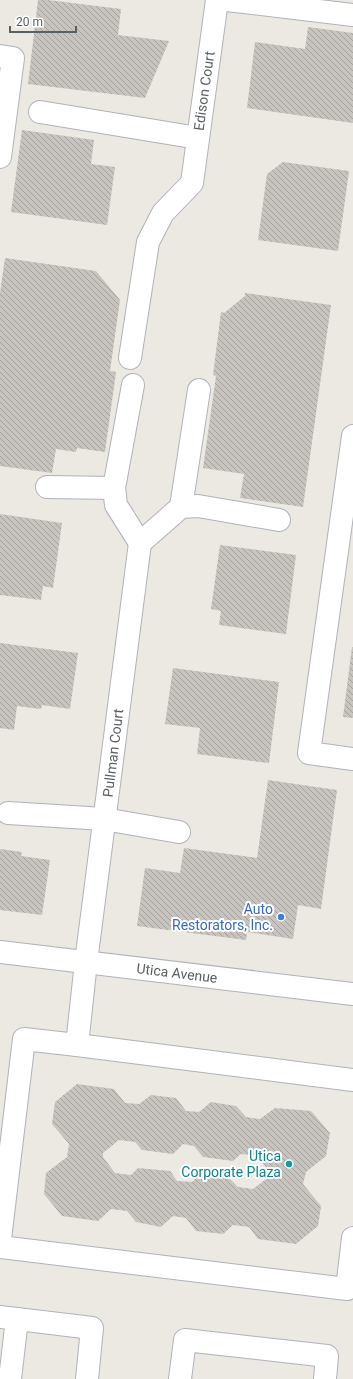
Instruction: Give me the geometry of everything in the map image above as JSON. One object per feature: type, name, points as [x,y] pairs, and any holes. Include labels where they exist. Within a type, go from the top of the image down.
[{"type":"street","name":"Edison Court","points":[[130,358],[148,242],[163,213],[192,183],[217,0]]},
{"type":"street","points":[[227,0],[353,15]]},
{"type":"street","points":[[0,56],[13,58],[0,157]]},
{"type":"street","points":[[40,112],[198,138]]},
{"type":"street","points":[[133,385],[114,488],[116,506],[140,543],[181,507],[198,506],[279,520]]},
{"type":"street","points":[[181,507],[199,390]]},
{"type":"street","points":[[353,436],[309,753],[353,759]]},
{"type":"street","points":[[47,487],[114,488]]},
{"type":"street","name":"Pullman Court","points":[[77,1045],[86,962],[140,543]]},
{"type":"street","points":[[8,813],[104,820],[179,832]]},
{"type":"street","name":"Utica Avenue","points":[[0,952],[353,994]]},
{"type":"street","points":[[0,1239],[24,1039],[353,1080]]},
{"type":"street","points":[[0,1247],[348,1289],[353,1238]]},
{"type":"street","points":[[10,1379],[8,1318],[92,1328],[87,1379]]},
{"type":"street","points":[[180,1379],[185,1340],[327,1356],[325,1379]]},
{"type":"building","points":[[38,0],[121,9],[118,35],[169,41],[145,98],[28,84]]},
{"type":"building","points":[[308,27],[353,33],[353,123],[247,108],[255,42],[305,49]]},
{"type":"building","points":[[22,130],[94,140],[91,164],[115,167],[107,225],[11,212]]},
{"type":"building","points":[[283,162],[349,171],[338,251],[258,240],[267,174]]},
{"type":"building","points":[[5,258],[96,271],[120,300],[110,371],[116,372],[105,452],[77,448],[76,452],[56,449],[52,473],[0,466],[0,293]]},
{"type":"building","points":[[245,293],[331,305],[303,507],[240,498],[244,474],[203,468],[216,376],[213,375],[221,312],[224,313],[245,296]]},
{"type":"building","points":[[0,514],[62,523],[53,588],[43,586],[41,600],[0,595]]},
{"type":"building","points":[[220,545],[296,555],[286,634],[219,625],[221,611],[211,609]]},
{"type":"building","points":[[0,643],[78,653],[70,709],[42,705],[41,709],[17,706],[14,730],[0,728]]},
{"type":"building","points":[[353,647],[353,718],[343,717]]},
{"type":"building","points":[[173,668],[279,682],[269,763],[197,754],[200,728],[165,724]]},
{"type":"building","points":[[268,780],[337,790],[321,909],[298,905],[293,939],[247,932],[246,940],[137,926],[145,868],[180,873],[184,848],[257,858]]},
{"type":"building","points":[[0,849],[22,852],[21,856],[50,860],[42,915],[0,910]]},
{"type":"building","name":"Utica Corporate Plaza","points":[[77,1084],[114,1089],[125,1103],[139,1104],[151,1095],[176,1098],[186,1111],[199,1112],[211,1102],[236,1106],[246,1117],[260,1119],[275,1108],[311,1111],[330,1133],[326,1156],[306,1172],[303,1184],[321,1206],[318,1226],[296,1244],[258,1239],[249,1227],[233,1225],[223,1234],[196,1231],[186,1218],[173,1216],[161,1227],[136,1222],[127,1211],[111,1209],[98,1221],[62,1216],[44,1194],[46,1173],[67,1157],[69,1144],[52,1124],[55,1102]],"holes":[[[119,1140],[135,1142],[142,1150],[173,1154],[183,1144],[194,1146],[203,1157],[233,1161],[241,1154],[257,1156],[270,1172],[269,1177],[253,1189],[238,1187],[230,1179],[200,1175],[192,1182],[177,1181],[170,1171],[138,1168],[131,1175],[115,1173],[103,1157],[103,1153]]]},
{"type":"place","name":"Auto Restorators, Inc.","points":[[281,917]]},
{"type":"place","name":"Utica Corporate Plaza","points":[[289,1164]]}]
